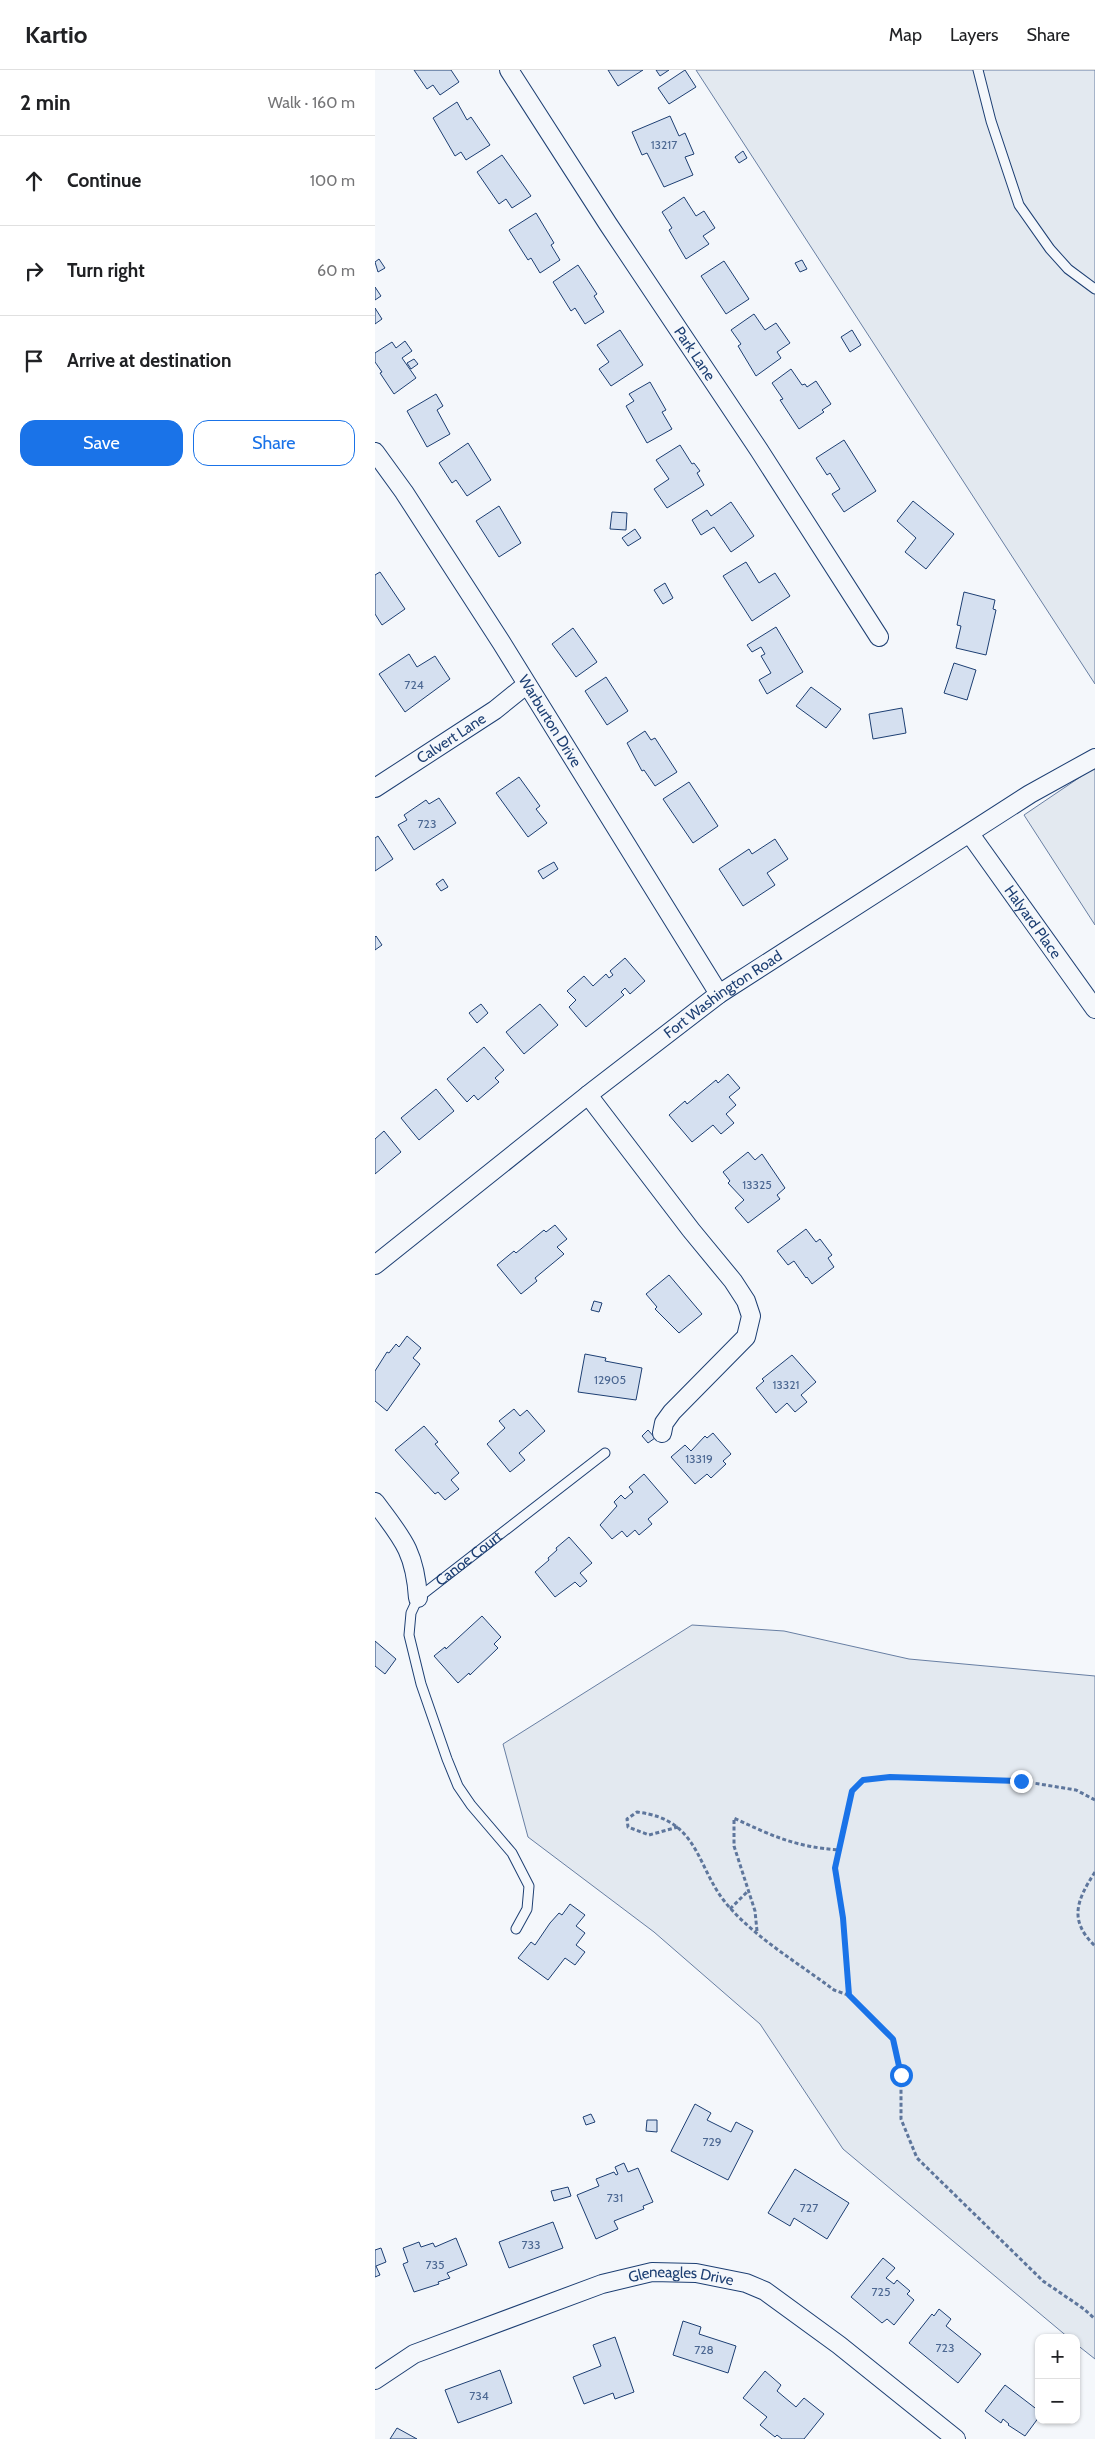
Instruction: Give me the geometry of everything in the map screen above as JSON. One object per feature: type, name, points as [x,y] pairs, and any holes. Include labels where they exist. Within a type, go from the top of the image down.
[{"type":"street","name":"Park Lane","points":[[509,70],[608,224],[759,450],[879,637]]},
{"type":"street","name":"Warburton Drive","points":[[375,452],[443,551],[719,994]]},
{"type":"street","name":"Calvert Lane","points":[[375,788],[495,710],[526,684]]},
{"type":"street","name":"Fort Washington Road","points":[[375,1266],[588,1095],[719,994],[1030,794],[1095,758]]},
{"type":"street","name":"Halyard Place","points":[[970,834],[1095,1009]]},
{"type":"street","points":[[588,1095],[691,1230],[733,1281],[747,1301],[751,1316],[746,1337],[672,1412],[664,1423],[663,1433]]},
{"type":"street","name":"Canoe Court","points":[[375,1502],[405,1542],[411,1555],[416,1571],[418,1598]]},
{"type":"street","name":"Gleneagles Drive","points":[[375,2380],[414,2354],[602,2284],[652,2272],[696,2273],[746,2283],[770,2295],[839,2345],[956,2439]]},
{"type":"lane","points":[[978,70],[991,121],[1019,205],[1050,249],[1069,269],[1095,290]]},
{"type":"lane","name":"Canoe Court","points":[[418,1598],[605,1453]]},
{"type":"lane","points":[[418,1598],[411,1613],[409,1635],[421,1684],[447,1759],[458,1786],[471,1806],[512,1853],[529,1886],[527,1909],[516,1929]]},
{"type":"path","points":[[849,1995],[843,1918],[835,1868],[852,1791],[863,1780],[890,1777],[1021,1781],[1075,1790],[1095,1800]]},
{"type":"path","points":[[678,1828],[667,1832],[649,1834],[636,1832],[628,1827],[627,1819],[637,1812],[653,1814],[678,1828],[689,1836],[714,1885],[730,1909],[757,1932],[834,1990],[849,1995],[893,2039],[901,2075],[901,2120],[917,2158],[1043,2281],[1084,2309],[1095,2319]]},
{"type":"path","points":[[757,1932],[755,1911],[734,1846],[734,1818],[774,1837],[808,1848],[839,1850]]},
{"type":"path","points":[[1095,1872],[1085,1886],[1077,1910],[1083,1935],[1095,1946]]},
{"type":"path","points":[[730,1909],[749,1889]]},
{"type":"shaded area","points":[[696,70],[1095,70],[1095,684]]},
{"type":"shaded area","points":[[1095,767],[1095,925],[1024,815]]},
{"type":"shaded area","points":[[692,1625],[784,1631],[909,1659],[1095,1676],[1095,2359],[1080,2347],[1080,2334],[1064,2334],[843,2149],[760,2024],[654,1932],[528,1837],[503,1744]]},
{"type":"building","points":[[414,70],[451,70],[459,82],[440,95],[433,85],[427,89]]},
{"type":"building","points":[[608,70],[643,70],[618,86]]},
{"type":"building","points":[[656,70],[669,70],[660,76]]},
{"type":"building","points":[[685,70],[696,87],[669,104],[658,88]]},
{"type":"building","points":[[457,102],[467,120],[471,117],[490,145],[466,160],[461,152],[455,156],[433,118]]},
{"type":"building","points":[[670,116],[679,136],[685,133],[694,154],[685,157],[693,175],[664,187],[647,153],[642,155],[632,132]]},
{"type":"building","points":[[743,151],[747,158],[739,163],[735,157]]},
{"type":"building","points":[[502,155],[531,196],[512,208],[506,199],[499,204],[477,172]]},
{"type":"building","points":[[684,197],[696,216],[704,211],[715,228],[703,236],[709,244],[686,259],[669,230],[672,228],[662,212]]},
{"type":"building","points":[[536,213],[554,243],[551,245],[560,260],[540,273],[531,258],[528,260],[509,230]]},
{"type":"building","points":[[379,259],[385,268],[378,272],[375,262]]},
{"type":"building","points":[[802,260],[807,269],[800,272],[795,263]]},
{"type":"building","points":[[724,261],[749,299],[726,314],[701,276]]},
{"type":"building","points":[[578,265],[597,294],[594,296],[604,312],[585,324],[575,308],[571,311],[553,282]]},
{"type":"building","points":[[375,287],[381,296],[375,300]]},
{"type":"building","points":[[375,308],[382,319],[375,324]]},
{"type":"building","points":[[754,314],[765,330],[776,323],[790,343],[777,352],[781,358],[756,376],[738,346],[741,344],[731,330]]},
{"type":"building","points":[[620,330],[643,365],[611,386],[599,369],[609,362],[597,345]]},
{"type":"building","points":[[852,330],[861,345],[850,352],[841,337]]},
{"type":"building","points":[[405,341],[412,351],[402,358],[416,378],[394,394],[380,373],[382,372],[375,362],[375,353],[392,342],[396,348]]},
{"type":"building","points":[[414,359],[418,364],[411,369],[407,363]]},
{"type":"building","points":[[791,369],[802,385],[805,384],[807,387],[816,381],[831,404],[822,410],[824,412],[799,429],[780,400],[783,399],[772,383]]},
{"type":"building","points":[[650,382],[666,410],[662,412],[672,429],[647,443],[626,406],[634,401],[629,394]]},
{"type":"building","points":[[436,394],[443,406],[437,410],[450,434],[427,447],[407,411]]},
{"type":"building","points":[[844,440],[876,491],[844,512],[832,494],[840,489],[830,473],[827,475],[816,458]]},
{"type":"building","points":[[468,443],[491,480],[467,496],[456,480],[452,483],[439,463]]},
{"type":"building","points":[[680,445],[692,464],[694,463],[700,471],[697,473],[704,485],[667,508],[654,489],[669,479],[656,460]]},
{"type":"building","points":[[913,501],[954,534],[926,569],[905,552],[916,538],[897,521]]},
{"type":"building","points":[[731,502],[754,536],[731,552],[714,527],[701,535],[692,520],[707,510],[711,516]]},
{"type":"building","points":[[499,506],[521,543],[499,557],[476,521]]},
{"type":"building","points":[[612,512],[627,513],[626,530],[610,529]]},
{"type":"building","points":[[635,529],[641,538],[628,546],[622,538]]},
{"type":"building","points":[[746,562],[759,583],[775,573],[790,596],[752,621],[723,576]]},
{"type":"building","points":[[380,572],[405,609],[382,625],[375,614],[375,575]]},
{"type":"building","points":[[665,583],[673,598],[663,604],[654,590]]},
{"type":"building","points":[[964,592],[995,600],[993,609],[996,610],[986,655],[956,648],[961,626],[957,625]]},
{"type":"building","points":[[776,627],[803,672],[767,694],[759,680],[771,673],[761,656],[765,654],[761,647],[752,652],[747,645]]},
{"type":"building","points":[[573,628],[597,662],[576,677],[552,644]]},
{"type":"building","points":[[409,654],[417,667],[435,656],[450,679],[405,712],[379,674]]},
{"type":"building","points":[[954,663],[976,670],[967,700],[944,693]]},
{"type":"building","points":[[606,677],[628,711],[607,725],[585,691]]},
{"type":"building","points":[[811,687],[841,709],[826,728],[796,706]]},
{"type":"building","points":[[902,708],[906,733],[873,739],[869,714]]},
{"type":"building","points":[[645,731],[651,740],[655,738],[677,772],[655,786],[644,770],[642,771],[627,743]]},
{"type":"building","points":[[519,777],[540,806],[536,809],[547,823],[528,837],[496,793]]},
{"type":"building","points":[[689,782],[718,826],[693,843],[663,799]]},
{"type":"building","points":[[439,798],[456,823],[414,850],[398,825],[407,820],[404,815],[426,800],[429,804]]},
{"type":"building","points":[[378,836],[393,859],[375,871],[375,838]]},
{"type":"building","points":[[775,839],[788,859],[767,873],[775,885],[743,906],[719,869],[749,849],[752,854]]},
{"type":"building","points":[[554,862],[558,869],[543,879],[538,871]]},
{"type":"building","points":[[443,879],[448,887],[441,891],[436,884]]},
{"type":"building","points":[[375,937],[382,945],[375,950]]},
{"type":"building","points":[[625,958],[645,981],[630,994],[625,988],[621,992],[624,995],[586,1027],[569,1007],[576,1000],[567,991],[584,976],[593,986],[606,974],[609,978],[613,975],[610,971]]},
{"type":"building","points":[[481,1004],[488,1013],[477,1023],[469,1013]]},
{"type":"building","points":[[540,1004],[558,1025],[524,1054],[506,1032]]},
{"type":"building","points":[[484,1047],[504,1070],[495,1078],[499,1082],[478,1100],[474,1095],[467,1102],[447,1079]]},
{"type":"building","points":[[728,1074],[740,1088],[729,1097],[736,1105],[726,1114],[734,1123],[721,1134],[713,1125],[692,1142],[669,1115],[685,1101],[687,1104],[716,1080],[718,1083]]},
{"type":"building","points":[[436,1089],[454,1111],[419,1140],[401,1118]]},
{"type":"building","points":[[384,1131],[401,1152],[375,1174],[375,1139]]},
{"type":"building","points":[[748,1152],[755,1160],[762,1154],[785,1188],[777,1195],[780,1199],[748,1223],[735,1208],[744,1200],[728,1183],[730,1181],[723,1172]]},
{"type":"building","points":[[555,1225],[567,1239],[557,1247],[564,1254],[535,1278],[537,1281],[521,1294],[497,1265],[514,1251],[516,1253],[544,1230],[546,1232]]},
{"type":"building","points":[[806,1229],[816,1242],[820,1239],[832,1255],[828,1258],[834,1267],[812,1284],[794,1261],[788,1265],[777,1251]]},
{"type":"building","points":[[669,1275],[702,1314],[679,1333],[655,1309],[657,1307],[646,1294]]},
{"type":"building","points":[[594,1301],[602,1303],[599,1312],[591,1310]]},
{"type":"building","points":[[407,1336],[421,1348],[413,1358],[420,1364],[387,1411],[375,1401],[375,1371],[387,1352],[389,1353],[396,1344],[399,1347]]},
{"type":"building","points":[[585,1354],[606,1358],[605,1361],[642,1368],[636,1400],[578,1392]]},
{"type":"building","points":[[792,1355],[816,1382],[801,1395],[807,1402],[795,1412],[787,1403],[776,1413],[756,1388],[764,1381],[762,1379]]},
{"type":"building","points":[[514,1409],[520,1416],[527,1410],[545,1431],[519,1453],[525,1460],[510,1472],[487,1444],[505,1428],[499,1421]]},
{"type":"building","points":[[424,1426],[438,1442],[435,1444],[459,1473],[451,1480],[459,1489],[445,1500],[438,1492],[435,1494],[395,1450]]},
{"type":"building","points":[[648,1430],[655,1438],[648,1443],[642,1436]]},
{"type":"building","points":[[713,1433],[731,1454],[723,1461],[726,1464],[711,1478],[707,1474],[695,1484],[671,1457],[685,1445],[691,1451],[705,1436],[707,1438]]},
{"type":"building","points":[[644,1474],[668,1502],[648,1519],[652,1524],[639,1535],[635,1530],[627,1537],[622,1531],[612,1539],[600,1525],[617,1506],[614,1502],[621,1495],[625,1499],[633,1492],[629,1487]]},
{"type":"building","points":[[569,1537],[592,1563],[580,1573],[587,1581],[580,1587],[575,1582],[555,1597],[535,1572],[549,1560],[548,1558],[557,1550],[556,1548]]},
{"type":"building","points":[[482,1616],[501,1637],[494,1644],[498,1648],[470,1675],[469,1673],[458,1683],[434,1656],[445,1647],[446,1649]]},
{"type":"building","points":[[375,1641],[396,1659],[385,1674],[375,1666]]},
{"type":"building","points":[[570,1904],[585,1915],[576,1926],[585,1933],[576,1945],[585,1952],[575,1965],[565,1958],[548,1980],[518,1958],[531,1942],[535,1945],[550,1923],[559,1913],[562,1915]]},
{"type":"building","points":[[695,2104],[711,2113],[707,2120],[731,2132],[736,2122],[753,2131],[728,2180],[671,2151]]},
{"type":"building","points":[[591,2114],[595,2122],[586,2125],[583,2117]]},
{"type":"building","points":[[647,2120],[657,2120],[657,2132],[646,2131]]},
{"type":"building","points":[[624,2163],[628,2172],[638,2168],[653,2202],[643,2206],[644,2209],[614,2221],[618,2229],[596,2239],[577,2195],[599,2186],[596,2179],[614,2172],[616,2175],[618,2174],[615,2167]]},
{"type":"building","points":[[795,2169],[849,2203],[827,2239],[794,2218],[790,2226],[768,2213]]},
{"type":"building","points":[[568,2187],[571,2196],[554,2201],[551,2191]]},
{"type":"building","points":[[553,2222],[563,2248],[509,2268],[499,2242]]},
{"type":"building","points":[[456,2238],[467,2265],[447,2273],[450,2278],[438,2282],[439,2284],[414,2292],[403,2264],[408,2262],[403,2248],[419,2242],[421,2247],[433,2243],[435,2247]]},
{"type":"building","points":[[381,2248],[386,2262],[376,2266],[380,2275],[375,2277],[375,2250]]},
{"type":"building","points":[[883,2258],[895,2268],[886,2278],[894,2284],[897,2280],[910,2291],[907,2294],[914,2300],[894,2325],[887,2319],[882,2323],[851,2297]]},
{"type":"building","points":[[939,2309],[951,2319],[946,2326],[981,2354],[958,2383],[909,2343],[932,2314],[934,2316]]},
{"type":"building","points":[[683,2321],[701,2327],[699,2334],[736,2346],[728,2373],[673,2355]]},
{"type":"building","points":[[615,2337],[634,2392],[615,2399],[613,2393],[584,2404],[573,2377],[601,2366],[593,2345]]},
{"type":"building","points":[[500,2370],[512,2403],[458,2423],[445,2390]]},
{"type":"building","points":[[765,2371],[781,2385],[777,2391],[796,2407],[804,2398],[824,2414],[804,2439],[782,2439],[777,2435],[775,2437],[760,2425],[767,2417],[743,2398]]},
{"type":"building","points":[[1005,2385],[1035,2408],[1035,2422],[1025,2436],[1008,2425],[1003,2419],[1001,2423],[985,2411]]},
{"type":"building","points":[[397,2428],[417,2439],[390,2439]]},
{"type":"route","points":[[901,2075],[893,2039],[849,1995],[843,1918],[835,1868],[852,1791],[863,1780],[890,1777],[1021,1781]]}]
